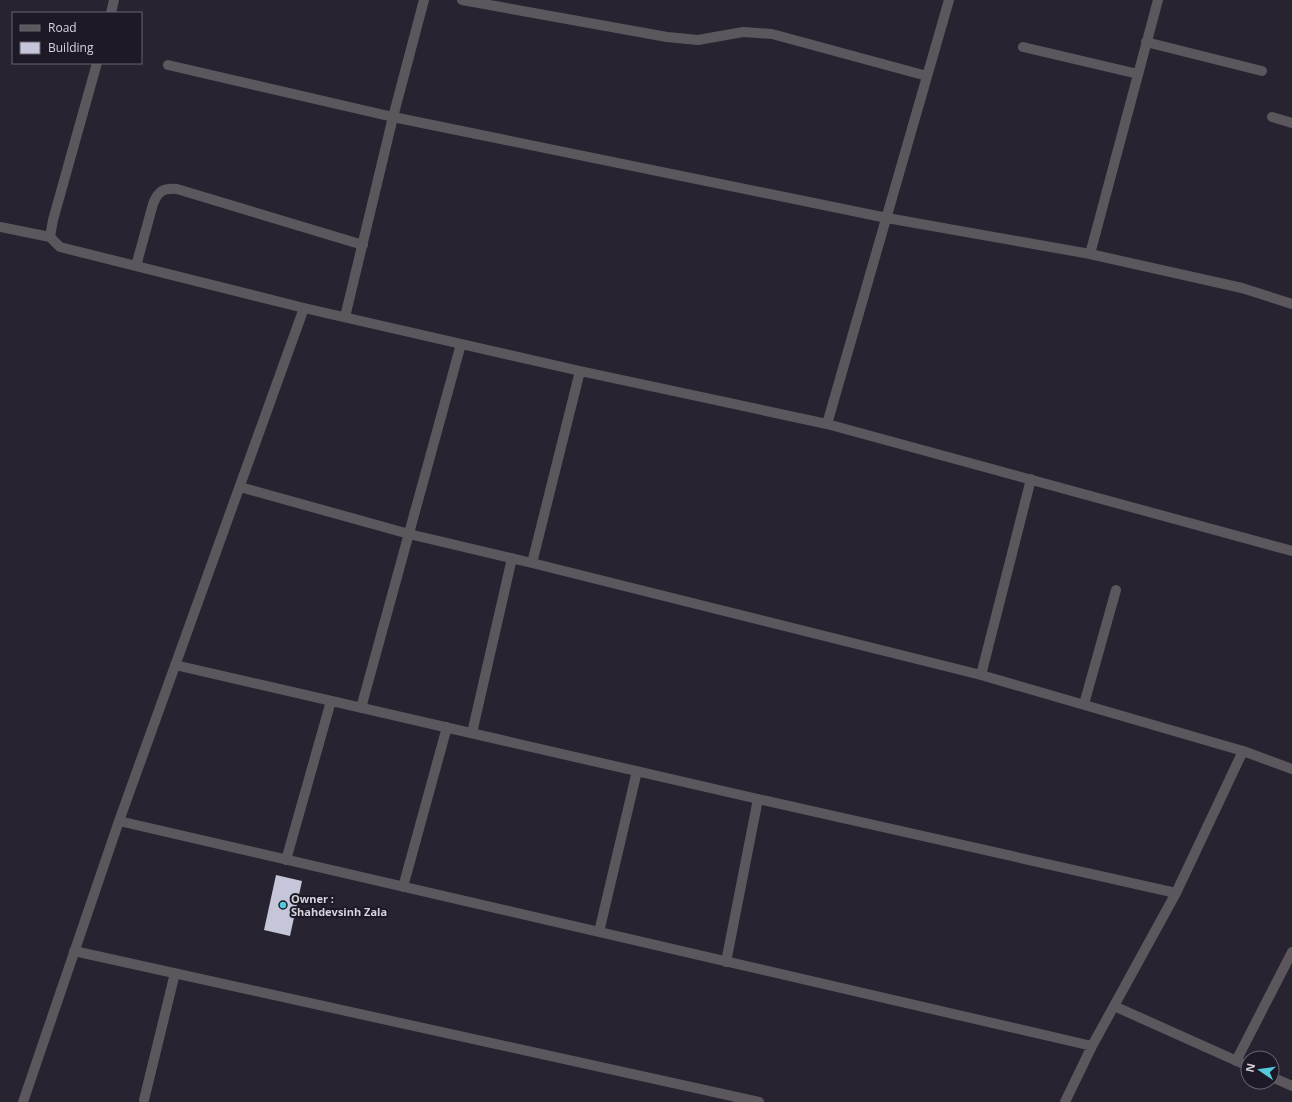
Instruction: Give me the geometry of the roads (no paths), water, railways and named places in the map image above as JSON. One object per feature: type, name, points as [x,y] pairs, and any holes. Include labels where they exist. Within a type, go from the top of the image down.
[{"type":"street","points":[[111,12],[114,0]]},
{"type":"street","points":[[346,317],[393,117],[424,0]]},
{"type":"street","points":[[462,0],[683,39],[698,40],[744,32],[772,34],[926,76]]},
{"type":"street","points":[[827,424],[949,0]]},
{"type":"street","points":[[1090,254],[1158,0]]},
{"type":"street","points":[[1146,42],[1262,71]]},
{"type":"street","points":[[1023,47],[1138,74]]},
{"type":"street","points":[[50,237],[53,220],[97,64]]},
{"type":"street","points":[[168,65],[393,117],[887,218],[1090,254],[1235,286],[1292,304]]},
{"type":"street","points":[[1272,117],[1292,123]]},
{"type":"street","points":[[136,266],[153,204],[156,197],[167,188],[177,189],[363,244]]},
{"type":"street","points":[[0,227],[50,237],[60,247],[304,308],[580,371],[827,424],[1292,551]]},
{"type":"street","points":[[23,1102],[119,821],[304,308]]},
{"type":"street","points":[[361,708],[461,344]]},
{"type":"street","points":[[532,563],[580,371]]},
{"type":"street","points":[[981,675],[1031,479]]},
{"type":"street","points":[[240,487],[409,534],[512,558],[981,675],[1243,751],[1292,769]]},
{"type":"street","points":[[472,733],[512,558]]},
{"type":"street","points":[[1084,704],[1116,590]]},
{"type":"street","points":[[175,665],[1176,893]]},
{"type":"street","points":[[286,860],[331,701]]},
{"type":"street","points":[[403,887],[447,727]]},
{"type":"street","points":[[1065,1102],[1092,1046],[1176,893],[1243,751]]},
{"type":"street","points":[[600,932],[637,771]]},
{"type":"street","points":[[726,962],[758,799]]},
{"type":"street","points":[[119,821],[1092,1046]]},
{"type":"street","points":[[74,951],[759,1102]]},
{"type":"street","points":[[1236,1061],[1292,952]]},
{"type":"street","points":[[144,1100],[175,973]]},
{"type":"street","points":[[1114,1006],[1240,1063]]},
{"type":"street","points":[[1280,1081],[1292,1086]]},
{"type":"place","name":"Owner : Shahdevsinh Zala","points":[[283,905]]}]
